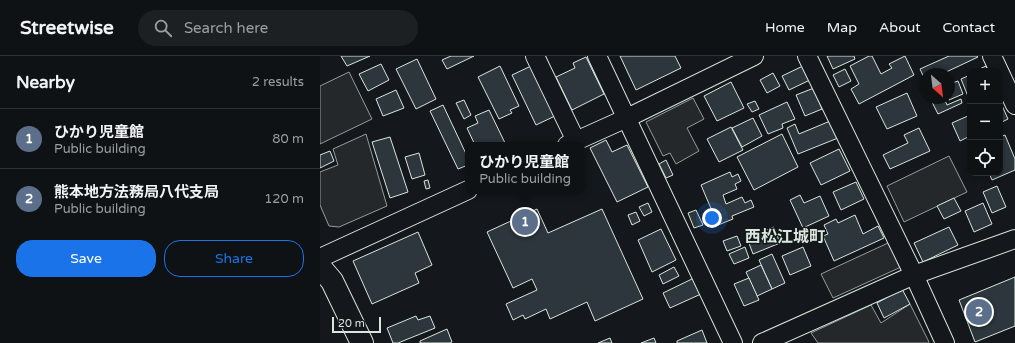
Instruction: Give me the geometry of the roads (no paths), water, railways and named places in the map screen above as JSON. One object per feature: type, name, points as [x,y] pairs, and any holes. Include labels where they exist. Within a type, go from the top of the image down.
[{"type":"main road","points":[[320,267],[332,281],[362,343]]},
{"type":"main road","points":[[320,278],[348,343]]},
{"type":"street","points":[[535,56],[572,142]]},
{"type":"street","points":[[597,56],[733,343]]},
{"type":"street","points":[[574,142],[754,56]]},
{"type":"street","points":[[807,56],[946,343]]},
{"type":"street","points":[[992,56],[997,68]]},
{"type":"street","points":[[1003,80],[1015,105]]},
{"type":"street","points":[[320,258],[465,191]]},
{"type":"street","points":[[762,343],[914,275],[1015,239]]},
{"type":"place","name":"ひかり児童館","points":[[525,222]]},
{"type":"place","name":"熊本地方法務局八代支局","points":[[979,312]]},
{"type":"district","name":"西松江城町","points":[[785,236]]}]
